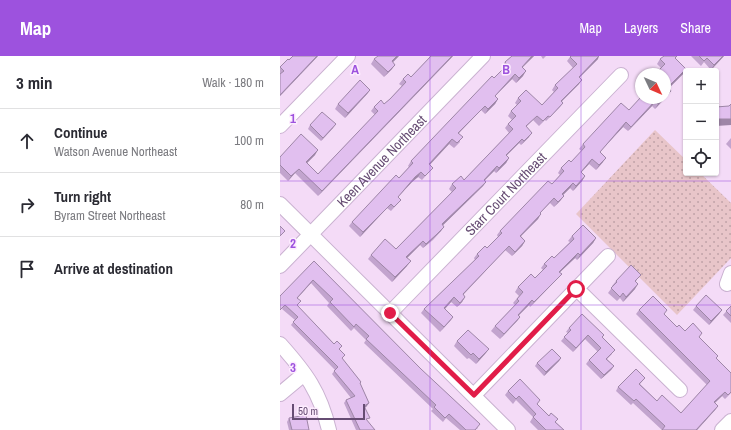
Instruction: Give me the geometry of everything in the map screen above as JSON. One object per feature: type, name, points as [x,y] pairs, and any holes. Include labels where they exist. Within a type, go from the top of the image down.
[{"type":"street","points":[[280,126],[348,56]]},
{"type":"street","name":"Keen Avenue Northeast","points":[[280,266],[483,56]]},
{"type":"street","name":"Starr Court Northeast","points":[[390,313],[621,75]]},
{"type":"street","points":[[280,204],[311,233],[508,430]]},
{"type":"street","points":[[474,395],[608,256]]},
{"type":"street","points":[[576,289],[680,390]]},
{"type":"street","points":[[280,344],[317,392],[329,430]]},
{"type":"street","points":[[280,394],[304,374]]},
{"type":"street","points":[[722,430],[731,421]]},
{"type":"shaded area","points":[[280,56],[731,56],[731,430],[280,430]]},
{"type":"shaded area","points":[[655,130],[683,157],[683,176],[703,176],[731,203],[731,258],[677,315],[576,214]]},
{"type":"building","points":[[293,56],[317,56],[280,95],[280,74],[284,71],[280,67]]},
{"type":"building","points":[[378,56],[397,56],[392,61],[395,65],[388,72],[374,59]]},
{"type":"building","points":[[431,56],[452,56],[322,191],[299,169],[291,176],[280,165],[280,157],[301,134],[318,150],[306,162],[318,174],[378,111],[374,107],[381,100],[384,104],[390,99],[406,82],[403,79],[408,74],[411,77]]},
{"type":"building","points":[[512,56],[532,56],[522,67],[526,71],[519,78],[515,74],[495,96],[498,99],[488,109],[485,106],[458,133],[463,137],[457,143],[452,139],[429,164],[433,168],[425,176],[421,172],[415,177],[398,197],[401,200],[394,207],[391,204],[363,232],[352,222],[396,175],[399,178],[413,163],[411,161],[492,76],[494,78],[507,65],[505,62]]},
{"type":"building","points":[[599,56],[579,77],[582,80],[561,101],[563,103],[550,117],[548,116],[543,121],[537,116],[526,126],[532,133],[524,141],[522,139],[506,155],[509,158],[499,168],[497,166],[484,180],[486,182],[442,224],[444,227],[436,235],[426,244],[423,241],[406,257],[411,261],[395,277],[371,255],[385,239],[396,249],[456,188],[452,184],[461,176],[464,180],[513,129],[508,124],[516,116],[511,111],[521,101],[518,98],[526,90],[542,105],[558,88],[555,85],[577,64],[570,57]]},
{"type":"building","points":[[664,56],[677,56],[675,58],[685,68],[683,68],[683,72],[671,84],[671,68],[661,68],[665,64],[660,59]]},
{"type":"building","points":[[699,56],[723,56],[714,65],[707,58],[704,61]]},
{"type":"building","points":[[360,80],[370,90],[348,113],[338,104]]},
{"type":"building","points":[[621,103],[629,110],[635,104],[652,104],[631,127],[626,122],[600,152],[606,158],[599,165],[592,159],[581,172],[585,176],[576,186],[573,183],[562,194],[564,196],[558,202],[554,198],[540,213],[541,214],[520,236],[525,241],[515,252],[509,246],[463,294],[465,297],[460,303],[454,297],[444,308],[453,317],[444,327],[424,309],[479,256],[477,254],[485,246],[487,248],[502,233],[500,231],[548,181],[552,184],[564,171],[561,168],[569,160],[571,162],[585,147],[583,144]]},
{"type":"building","points":[[731,104],[731,119],[719,119],[719,107],[729,106]]},
{"type":"building","points":[[322,112],[336,124],[323,138],[310,125]]},
{"type":"building","points":[[583,225],[596,238],[580,255],[578,253],[559,272],[562,274],[534,302],[532,300],[518,315],[520,317],[504,334],[495,326],[519,301],[517,299],[523,292],[518,287],[531,274],[535,278],[547,266],[544,264],[552,256],[554,258],[574,239],[572,236]]},
{"type":"building","points":[[280,226],[285,231],[280,236]]},
{"type":"building","points":[[314,261],[421,369],[480,424],[475,430],[466,430],[449,414],[445,418],[434,407],[436,405],[366,339],[369,336],[356,324],[354,327],[330,302],[333,299],[313,280],[297,298],[301,301],[297,305],[334,344],[337,341],[342,346],[339,349],[345,355],[342,358],[361,382],[360,383],[369,403],[364,406],[370,418],[366,419],[375,430],[360,430],[346,400],[355,396],[334,371],[338,367],[293,322],[298,317],[285,305],[280,310],[280,296]]},
{"type":"building","points":[[631,265],[641,275],[635,281],[638,284],[626,297],[623,293],[620,297],[611,288]]},
{"type":"building","points":[[706,295],[722,310],[711,321],[696,306]]},
{"type":"building","points":[[653,296],[667,310],[664,314],[677,327],[679,325],[685,331],[693,323],[702,333],[699,337],[718,356],[716,358],[731,373],[731,392],[728,395],[725,392],[714,402],[718,406],[696,430],[662,430],[665,426],[636,399],[634,401],[618,387],[636,369],[645,378],[639,384],[657,401],[662,395],[681,413],[710,381],[639,310]]},
{"type":"building","points":[[731,306],[731,316],[726,311]]},
{"type":"building","points":[[582,314],[604,335],[602,337],[615,350],[606,359],[614,366],[604,375],[589,360],[601,348],[588,335],[576,348],[564,337],[571,330],[569,328]]},
{"type":"building","points":[[468,330],[489,349],[479,359],[473,353],[471,355],[457,341]]},
{"type":"building","points":[[552,349],[561,358],[546,372],[537,363]]},
{"type":"building","points":[[520,379],[540,400],[537,404],[549,416],[551,413],[558,419],[555,422],[564,430],[546,430],[533,417],[536,414],[519,396],[516,399],[508,391]]},
{"type":"building","points":[[306,415],[309,430],[292,430],[289,418]]},
{"type":"route","points":[[390,313],[474,395],[576,289]]}]
